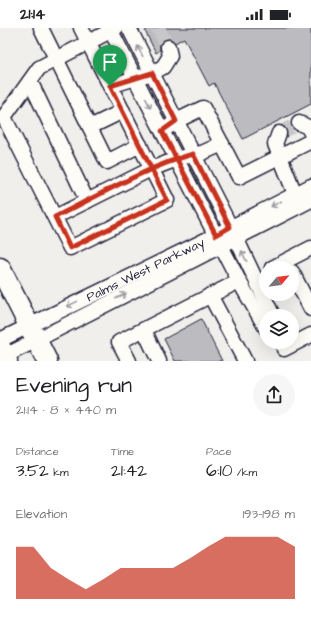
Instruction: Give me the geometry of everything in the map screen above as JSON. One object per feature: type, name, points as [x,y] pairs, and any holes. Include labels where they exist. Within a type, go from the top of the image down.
[{"type":"highway","points":[[0,268],[47,361]]},
{"type":"street","points":[[41,28],[107,162],[140,145]]},
{"type":"street","points":[[81,28],[89,42],[167,200],[70,248],[4,117],[39,68],[89,42],[114,30],[162,131],[239,281],[259,316]]},
{"type":"street","points":[[129,28],[233,232],[259,272]]},
{"type":"street","points":[[110,86],[136,79],[163,67],[170,56],[168,46]]},
{"type":"street","points":[[30,81],[87,201]]},
{"type":"street","points":[[162,131],[176,121],[203,108],[239,177],[311,141]]},
{"type":"street","points":[[90,128],[123,111]]},
{"type":"street","points":[[299,123],[308,127],[311,133]]},
{"type":"street","points":[[279,133],[275,144],[295,194]]},
{"type":"street","points":[[55,217],[151,169],[193,154],[202,154],[222,144]]},
{"type":"street","name":"Palms West Parkway","points":[[3,351],[33,332],[233,232],[295,194],[311,186]]},
{"type":"street","name":"Palms West Parkway","points":[[233,232],[311,200]]},
{"type":"street","points":[[296,261],[311,248]]},
{"type":"street","points":[[129,361],[119,342],[239,281]]},
{"type":"street","points":[[299,286],[311,309]]},
{"type":"street","points":[[210,295],[245,361]]},
{"type":"street","points":[[144,330],[159,361]]},
{"type":"street","points":[[299,341],[311,335]]},
{"type":"building","points":[[150,28],[311,28],[311,104],[243,139],[214,83],[209,86],[184,38],[175,43],[171,39],[166,39],[160,44],[160,50],[156,53],[145,31]]},
{"type":"building","points":[[201,319],[222,361],[175,361],[164,339]]},
{"type":"tunnel","points":[[158,28],[168,47]]},
{"type":"tunnel","points":[[279,133],[299,123]]},
{"type":"route","points":[[110,86],[123,111],[151,169],[167,200],[70,248],[55,217],[151,169],[177,159],[193,154],[230,227],[216,235],[177,159],[162,131],[176,121],[152,73],[110,86]]}]
